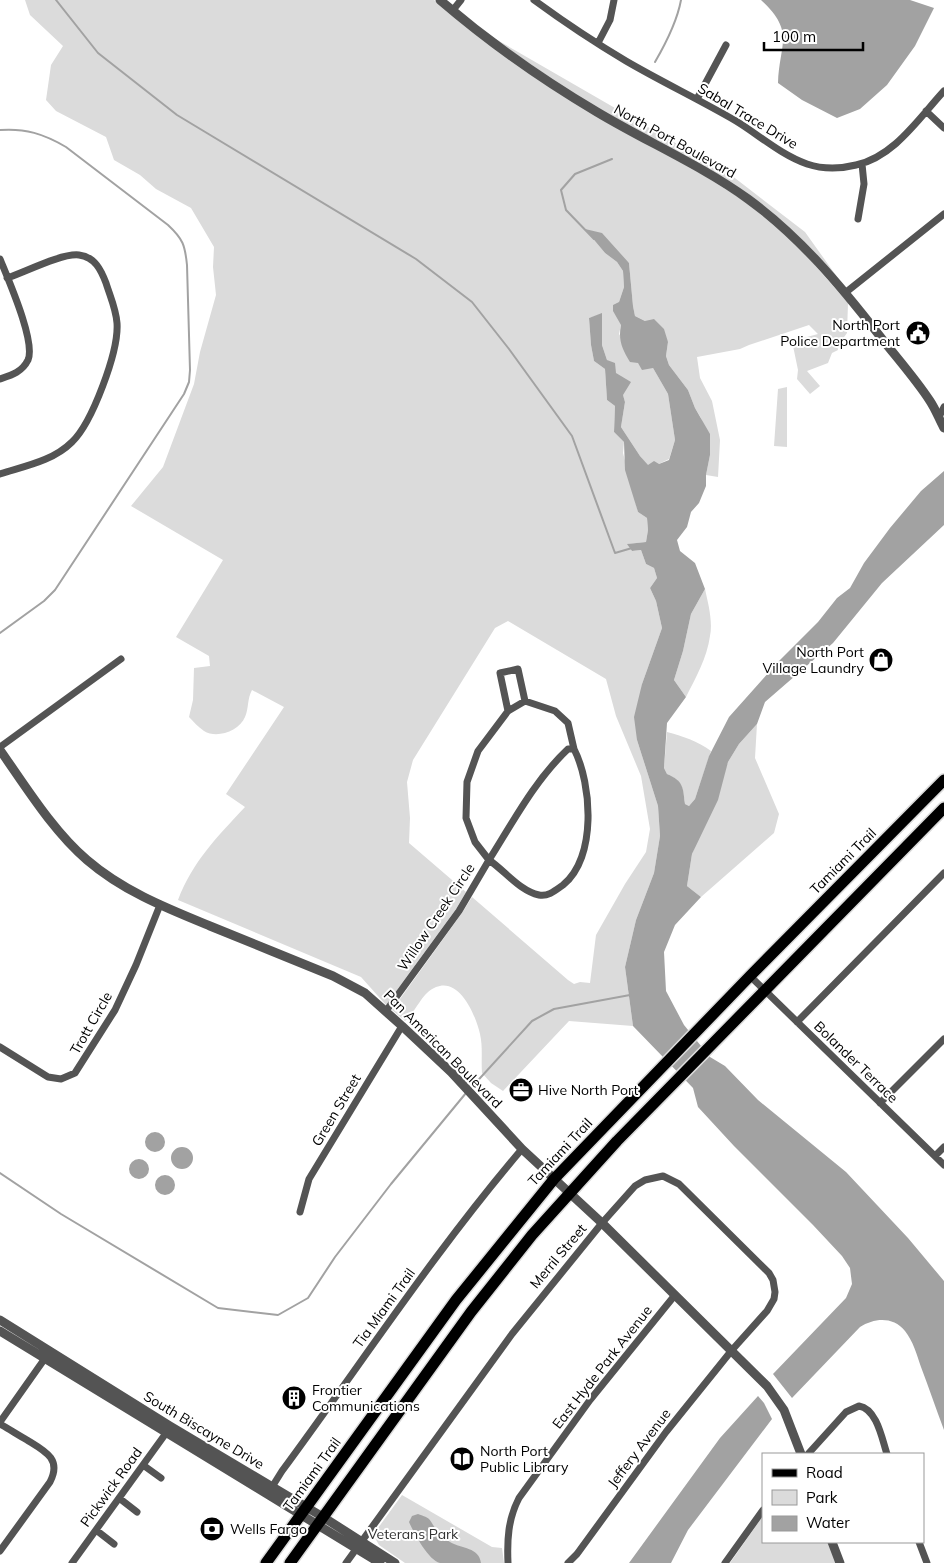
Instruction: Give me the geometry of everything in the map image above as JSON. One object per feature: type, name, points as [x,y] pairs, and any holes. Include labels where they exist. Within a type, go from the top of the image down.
[{"type":"main road","name":"Tamiami Trail","points":[[266,1563],[486,1260],[554,1179],[750,976],[944,780]]},
{"type":"main road","points":[[290,1563],[471,1312],[569,1192],[715,1040],[944,808]]},
{"type":"street","points":[[453,10],[461,0]]},
{"type":"street","name":"Sabal Trace Drive","points":[[534,0],[598,43],[697,99],[800,161],[827,168],[849,167],[876,158],[894,145],[944,91]]},
{"type":"street","points":[[598,43],[610,20],[614,0]]},
{"type":"street","name":"North Port Boulevard","points":[[442,1],[498,47],[556,87],[598,113],[701,168],[748,199],[775,220],[800,242],[845,293],[919,386],[944,428]]},
{"type":"street","points":[[697,99],[726,45]]},
{"type":"street","points":[[926,111],[944,128]]},
{"type":"street","points":[[858,219],[864,184],[862,164]]},
{"type":"street","points":[[845,293],[944,214]]},
{"type":"street","points":[[0,474],[53,456],[78,435],[91,415],[114,354],[118,332],[116,315],[101,270],[90,259],[79,255],[67,256],[7,278]]},
{"type":"street","points":[[0,259],[21,316],[30,349],[27,361],[23,367],[18,372],[0,379]]},
{"type":"street","points":[[939,417],[944,407]]},
{"type":"street","points":[[0,749],[121,659]]},
{"type":"street","points":[[508,711],[500,673],[518,669],[525,701]]},
{"type":"street","name":"Willow Creek Circle","points":[[525,701],[556,711],[568,723],[574,749],[582,764],[587,805],[587,838],[578,866],[566,882],[554,892],[541,896],[513,880],[489,860],[475,842],[466,818],[466,782],[478,751],[508,711],[525,701]]},
{"type":"street","name":"Pan American Boulevard","points":[[0,749],[73,848],[110,878],[160,905],[349,984],[371,997],[476,1099],[522,1149],[602,1223],[767,1386],[780,1402],[801,1453]]},
{"type":"street","name":"Willow Creek Circle","points":[[386,1011],[459,911],[531,793],[556,760],[568,749],[574,749]]},
{"type":"street","points":[[797,1022],[944,873]]},
{"type":"street","name":"Trott Circle","points":[[0,1048],[48,1077],[68,1078],[75,1073],[115,1010],[136,965],[160,905]]},
{"type":"street","name":"Bolander Terrace","points":[[750,976],[944,1165]]},
{"type":"street","name":"Green Street","points":[[300,1212],[309,1179],[402,1026]]},
{"type":"street","points":[[880,1103],[944,1039]]},
{"type":"street","points":[[935,1156],[944,1147]]},
{"type":"street","name":"Tia Miami Trail","points":[[272,1487],[440,1251],[522,1149]]},
{"type":"street","name":"Merril Street","points":[[346,1563],[512,1334],[602,1223],[635,1186],[651,1178],[664,1176],[679,1184],[769,1273],[774,1286],[774,1299],[768,1311],[732,1350]]},
{"type":"street","name":"East Hyde Park Avenue","points":[[508,1563],[507,1544],[509,1526],[519,1498],[590,1400],[675,1295]]},
{"type":"street","name":"South Biscayne Drive","points":[[0,1320],[47,1355],[359,1545],[395,1563]]},
{"type":"street","name":"South Biscayne Drive","points":[[0,1332],[47,1355]]},
{"type":"street","name":"Jeffery Avenue","points":[[568,1563],[577,1554],[664,1433],[732,1350]]},
{"type":"street","points":[[0,1552],[53,1476],[54,1466],[46,1452],[0,1423],[47,1355]]},
{"type":"street","points":[[809,1453],[843,1414],[851,1408],[859,1406],[867,1408],[872,1412],[888,1453]]},
{"type":"street","name":"South Biscayne Drive","points":[[168,1429],[272,1487],[303,1511]]},
{"type":"street","name":"Pickwick Road","points":[[73,1563],[168,1429]]},
{"type":"street","points":[[143,1465],[161,1478]]},
{"type":"street","points":[[119,1498],[137,1512]]},
{"type":"street","points":[[725,1563],[762,1511]]},
{"type":"street","points":[[96,1530],[114,1544]]},
{"type":"street","points":[[832,1543],[840,1563]]},
{"type":"street","points":[[919,1543],[926,1563]]},
{"type":"street","name":"South Biscayne Drive","points":[[359,1545],[380,1563]]},
{"type":"green space","points":[[25,0],[434,0],[466,26],[746,202],[797,245],[848,303],[847,333],[837,344],[838,350],[832,353],[828,363],[807,371],[820,386],[810,394],[797,379],[798,370],[792,341],[818,334],[809,325],[740,349],[697,357],[700,378],[712,401],[720,440],[718,477],[706,475],[710,455],[701,418],[688,390],[669,365],[666,356],[668,342],[645,321],[635,316],[629,263],[586,230],[605,253],[617,262],[623,271],[624,287],[619,302],[621,325],[619,334],[638,363],[653,368],[668,394],[675,440],[669,459],[659,464],[648,466],[640,456],[621,427],[625,402],[616,373],[607,360],[602,345],[602,314],[589,318],[594,361],[605,369],[607,400],[615,406],[614,432],[624,442],[623,453],[638,512],[647,518],[646,542],[628,544],[632,551],[641,550],[646,564],[654,568],[657,578],[650,588],[656,601],[662,628],[642,684],[637,740],[658,806],[660,836],[654,873],[636,920],[625,967],[633,1026],[569,1021],[503,1091],[491,1083],[482,1073],[478,1026],[466,1000],[459,993],[445,985],[436,987],[427,993],[405,1021],[392,1010],[472,897],[568,980],[574,984],[580,982],[590,983],[596,935],[646,852],[650,829],[641,776],[616,716],[606,679],[508,621],[495,628],[413,760],[407,782],[410,818],[409,843],[466,892],[456,909],[386,1005],[361,977],[178,900],[198,861],[215,839],[245,807],[226,794],[284,707],[252,690],[242,722],[233,730],[221,734],[204,731],[189,717],[193,700],[194,668],[210,666],[209,656],[176,637],[223,560],[131,506],[163,467],[194,384],[200,352],[216,295],[213,267],[214,247],[191,208],[156,189],[140,175],[114,160],[106,137],[56,111],[46,100],[51,65],[63,46],[30,15]]},
{"type":"green space","points":[[487,34],[731,175],[805,232],[840,281],[802,240],[777,217],[572,93]]},
{"type":"green space","points":[[787,387],[787,447],[774,446],[778,389]]},
{"type":"green space","points":[[705,589],[711,618],[709,644],[704,660],[686,697],[674,680],[691,614]]},
{"type":"green space","points":[[757,724],[755,758],[779,814],[774,833],[701,897],[687,886],[692,854],[728,762],[739,744]]},
{"type":"green space","points":[[667,732],[684,737],[711,751],[695,799],[689,806],[685,804],[683,789],[679,782],[667,774],[664,768]]},
{"type":"green space","name":"Veterans Park","points":[[402,1495],[492,1547],[502,1548],[504,1563],[405,1563],[379,1545],[375,1538],[378,1528]]},
{"type":"green space","points":[[762,1517],[762,1543],[828,1543],[836,1563],[730,1563]]},
{"type":"water","points":[[761,0],[910,0],[934,8],[915,46],[887,85],[860,109],[837,118],[802,100],[778,83],[783,39],[782,30],[779,21],[772,11]]},
{"type":"water","points":[[585,229],[602,233],[629,263],[635,316],[645,321],[654,319],[664,329],[668,342],[666,356],[669,365],[688,390],[695,408],[710,434],[710,455],[706,486],[699,503],[691,512],[687,527],[677,540],[680,551],[695,563],[705,589],[691,614],[674,680],[686,697],[667,723],[664,768],[667,774],[680,782],[685,804],[689,806],[695,799],[709,756],[729,717],[778,662],[818,622],[837,598],[850,588],[864,563],[890,528],[921,491],[944,471],[944,525],[882,583],[833,643],[765,702],[757,724],[739,744],[728,762],[718,800],[692,854],[687,886],[701,897],[675,925],[664,952],[666,991],[684,1025],[710,1057],[725,1066],[758,1100],[846,1172],[908,1238],[944,1281],[944,1430],[910,1339],[900,1326],[889,1321],[877,1320],[860,1327],[792,1398],[773,1374],[846,1298],[852,1284],[850,1268],[842,1256],[813,1225],[698,1107],[693,1088],[633,1026],[625,967],[636,920],[654,873],[660,836],[658,806],[637,740],[634,717],[642,684],[662,628],[656,601],[650,588],[657,578],[654,568],[646,564],[641,550],[632,551],[627,544],[646,542],[647,518],[638,512],[625,470],[624,442],[614,432],[615,406],[607,400],[605,369],[594,361],[589,318],[602,313],[602,345],[607,360],[615,363],[616,373],[631,382],[623,395],[625,402],[621,427],[640,456],[648,465],[654,461],[659,464],[669,460],[675,440],[668,394],[653,368],[642,370],[638,363],[630,362],[621,344],[621,325],[613,311],[613,305],[619,302],[624,287],[623,271],[617,262],[605,253]]},
{"type":"water","points":[[155,1132],[162,1135],[165,1142],[162,1149],[155,1152],[148,1149],[145,1142],[148,1135]]},
{"type":"water","points":[[182,1147],[190,1150],[193,1158],[190,1166],[182,1169],[174,1166],[171,1158],[174,1150]]},
{"type":"water","points":[[139,1159],[146,1162],[149,1169],[146,1176],[139,1179],[132,1176],[129,1169],[132,1162]]},
{"type":"water","points":[[165,1175],[172,1178],[175,1185],[172,1192],[165,1195],[158,1192],[155,1185],[158,1178]]},
{"type":"water","points":[[758,1396],[772,1419],[688,1530],[671,1563],[629,1563],[720,1438]]},
{"type":"water","points":[[418,1514],[429,1519],[439,1533],[448,1541],[477,1554],[481,1563],[440,1563],[435,1561],[422,1546],[409,1522],[412,1516]]},
{"type":"waterway","points":[[56,0],[98,53],[177,115],[416,259],[472,302],[509,349],[572,436],[615,553],[632,548]]},
{"type":"waterway","points":[[655,62],[671,32],[681,0]]},
{"type":"waterway","points":[[0,130],[18,130],[34,133],[66,147],[168,225],[177,234],[184,247],[187,265],[190,370],[189,382],[184,394],[55,590],[44,601],[0,633]]},
{"type":"waterway","points":[[594,239],[566,210],[561,190],[575,174],[612,159]]},
{"type":"waterway","points":[[471,1088],[532,1021],[554,1009],[630,995]]},
{"type":"waterway","points":[[0,1173],[61,1214],[218,1308],[278,1315],[308,1298],[335,1257],[391,1184],[466,1093]]},
{"type":"place","name":"North Port Police Department","points":[[918,333]]},
{"type":"place","name":"North Port Village Laundry","points":[[881,660]]},
{"type":"place","name":"Hive North Port","points":[[521,1090]]},
{"type":"place","name":"Frontier Communications","points":[[294,1398]]},
{"type":"place","name":"North Port Public Library","points":[[462,1459]]},
{"type":"place","name":"Wells Fargo","points":[[212,1529]]}]
